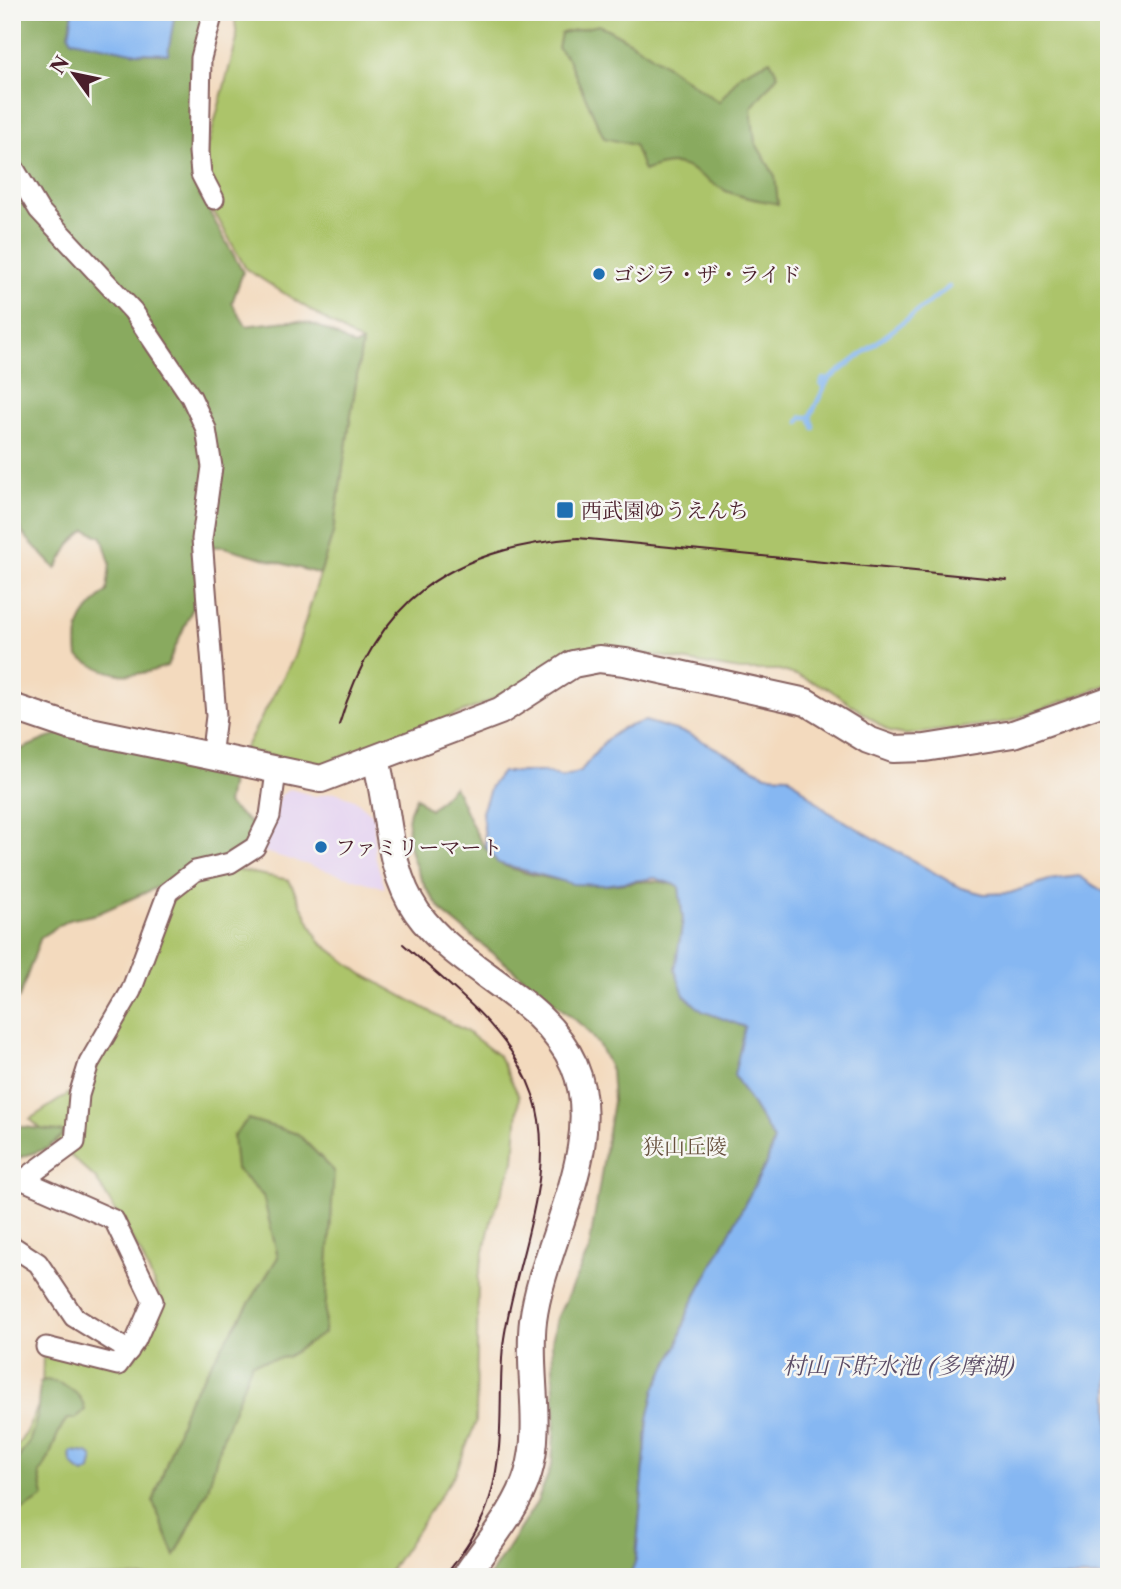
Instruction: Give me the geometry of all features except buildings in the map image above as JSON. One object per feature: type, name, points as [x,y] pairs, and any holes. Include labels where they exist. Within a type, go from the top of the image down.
[{"type":"street","points":[[213,12],[201,58],[199,152],[201,174],[214,199]]},
{"type":"street","points":[[12,164],[39,210],[133,311],[191,397],[206,429],[212,467],[202,539],[212,701],[216,716],[211,758]]},
{"type":"street","points":[[12,707],[71,727],[276,772],[321,779],[500,711],[573,664],[599,659],[625,662],[806,702],[869,740],[893,750],[925,748],[1013,734],[1109,700]]},
{"type":"street","points":[[376,760],[393,856],[399,877],[416,911],[443,941],[546,1024],[574,1066],[582,1095],[579,1159],[535,1305],[530,1355],[532,1460],[518,1498],[465,1577]]},
{"type":"street","points":[[17,1180],[75,1142],[79,1096],[89,1063],[131,990],[168,892],[195,871],[230,863],[255,847],[270,816],[276,772]]},
{"type":"street","points":[[17,1180],[114,1220],[153,1301],[148,1318],[118,1365],[46,1348]]},
{"type":"street","points":[[12,1246],[38,1263],[74,1317],[129,1351]]},
{"type":"shaded area","points":[[290,789],[315,796],[335,792],[354,799],[374,816],[375,856],[385,888],[258,850],[281,795]]},
{"type":"green space","points":[[12,12],[73,12],[69,35],[137,53],[167,54],[175,12],[223,12],[201,58],[194,184],[243,272],[232,303],[246,326],[302,322],[324,329],[354,346],[362,343],[333,533],[320,574],[224,547],[195,546],[198,596],[167,666],[142,673],[131,675],[111,672],[78,657],[77,635],[82,620],[107,591],[110,563],[102,537],[86,530],[71,543],[56,569],[23,534],[18,521],[12,519]]},
{"type":"green space","name":"西武園ゆうえんち","points":[[234,12],[1109,12],[1109,684],[1007,722],[904,735],[890,732],[829,689],[779,670],[739,670],[602,646],[578,648],[558,655],[519,686],[479,706],[318,766],[244,750],[294,657],[333,533],[362,343],[246,269],[198,183],[237,39]]},
{"type":"green space","points":[[599,25],[645,51],[719,102],[741,74],[770,60],[778,75],[751,108],[755,142],[775,176],[778,204],[730,193],[679,165],[658,166],[644,171],[634,145],[604,138],[568,59],[558,48],[561,33]]},
{"type":"green space","points":[[60,733],[171,760],[231,780],[227,804],[258,829],[252,842],[225,857],[97,914],[68,920],[41,937],[19,998],[12,1001],[12,753]]},
{"type":"green space","name":"狭山丘陵","points":[[454,786],[483,844],[496,860],[504,865],[548,878],[581,883],[605,885],[650,881],[679,886],[683,920],[675,970],[702,1011],[746,1027],[734,1075],[774,1140],[767,1162],[689,1309],[678,1344],[655,1389],[648,1419],[636,1559],[630,1577],[489,1577],[537,1502],[552,1465],[555,1418],[552,1341],[557,1318],[589,1250],[613,1101],[611,1070],[600,1047],[584,1027],[446,915],[419,875],[409,843],[410,812],[416,797],[430,810]]},
{"type":"green space","points":[[232,869],[289,880],[319,941],[362,974],[466,1031],[499,1056],[519,1096],[514,1161],[491,1221],[478,1278],[476,1422],[456,1472],[386,1577],[12,1577],[12,1453],[26,1433],[42,1397],[43,1353],[134,1359],[158,1319],[159,1295],[141,1254],[96,1179],[30,1119],[88,1081],[165,909],[184,883]]},
{"type":"green space","points":[[248,1119],[298,1134],[334,1171],[324,1333],[287,1357],[252,1363],[222,1440],[207,1492],[175,1556],[153,1502],[188,1401],[278,1257],[263,1196],[236,1169],[233,1136]]},
{"type":"green space","points":[[12,1124],[66,1132],[48,1148],[12,1160]]},
{"type":"green space","points":[[46,1380],[76,1393],[85,1410],[75,1419],[67,1419],[62,1425],[48,1460],[39,1473],[44,1497],[23,1510],[12,1510],[12,1468],[30,1440],[37,1417],[40,1382]]},
{"type":"water","points":[[73,12],[175,12],[168,54],[137,53],[72,40],[69,35]]},
{"type":"water","name":"村山下貯水池 (多摩湖)","points":[[645,721],[689,734],[766,775],[788,776],[827,811],[961,888],[984,894],[1010,893],[1049,880],[1079,876],[1109,895],[1109,1577],[630,1577],[636,1559],[648,1419],[655,1389],[678,1344],[689,1309],[767,1162],[774,1140],[734,1075],[745,1027],[702,1011],[684,995],[675,970],[683,920],[679,886],[655,878],[604,885],[573,884],[498,863],[486,847],[482,812],[491,786],[502,772],[543,772],[563,778],[580,772],[606,740],[623,728]]},
{"type":"water","points":[[71,1451],[88,1453],[93,1457],[90,1470],[84,1474],[75,1467],[70,1459]]},
{"type":"waterway","points":[[823,387],[823,379],[828,380],[949,287]]},
{"type":"waterway","points":[[814,428],[810,417],[828,380]]},
{"type":"waterway","points":[[799,422],[802,417],[810,417]]},
{"type":"tram line","points":[[339,725],[355,681],[374,644],[397,614],[424,588],[456,569],[492,554],[532,544],[578,538],[1007,580]]},
{"type":"tram line","points":[[403,944],[460,994],[495,1030],[523,1072],[533,1095],[540,1125],[538,1188],[503,1346],[500,1438],[495,1475],[488,1505],[478,1527],[444,1577]]},
{"type":"place","name":"ゴジラ・ザ・ライド","points":[[599,274]]},
{"type":"place","name":"西武園ゆうえんち","points":[[565,510]]},
{"type":"place","name":"ファミリーマート","points":[[321,847]]}]
